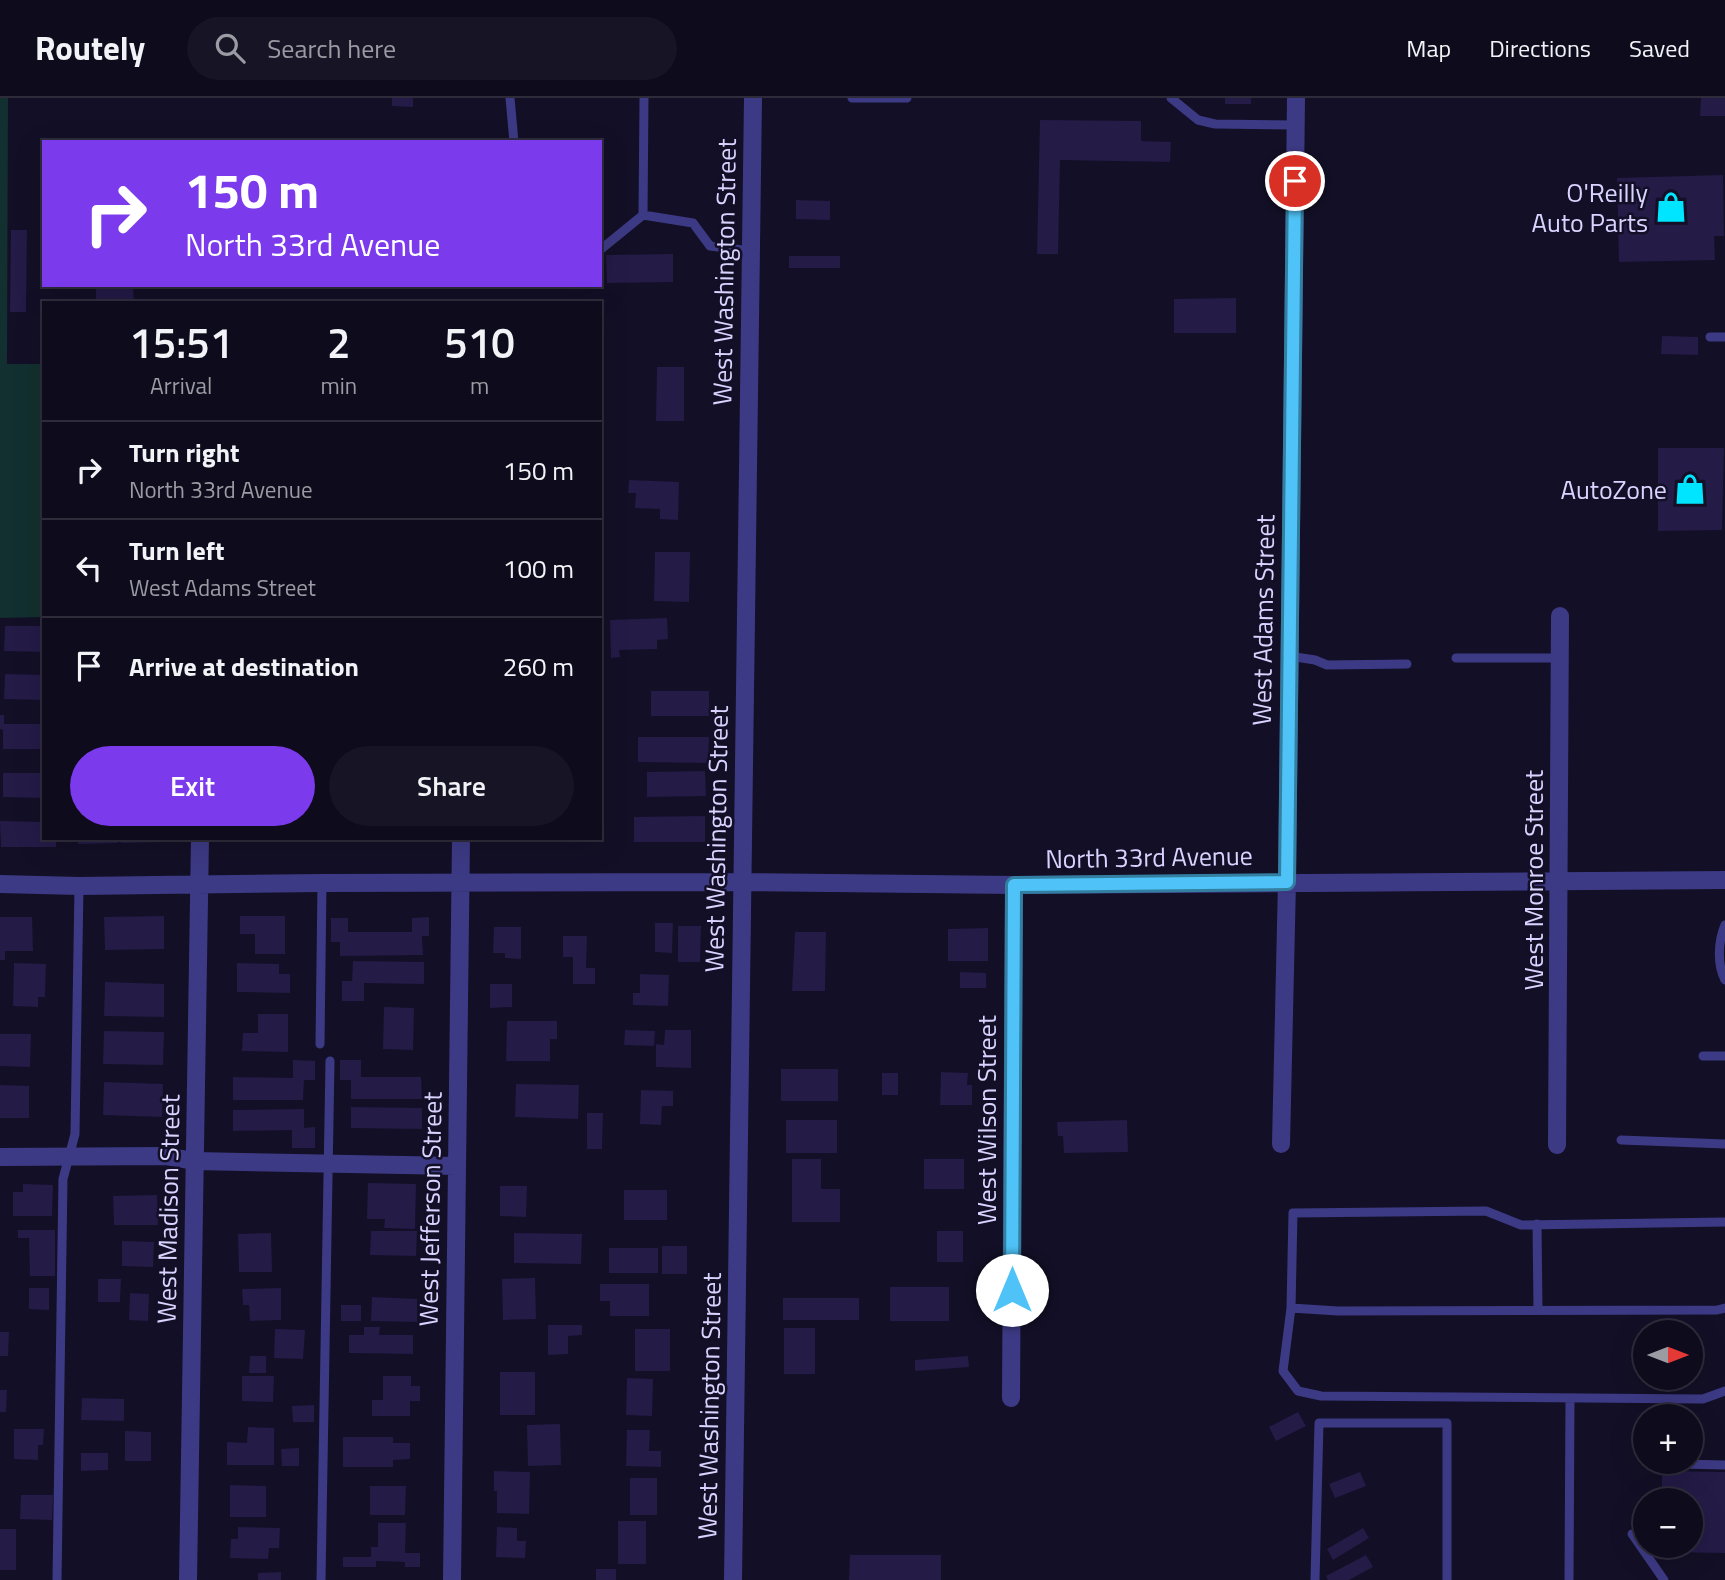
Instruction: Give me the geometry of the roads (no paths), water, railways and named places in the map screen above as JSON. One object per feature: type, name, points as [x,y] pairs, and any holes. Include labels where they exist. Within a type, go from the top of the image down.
[{"type":"street","name":"West Washington Street","points":[[733,1580],[753,98]]},
{"type":"street","name":"West Adams Street","points":[[1281,1143],[1287,882],[1296,98]]},
{"type":"street","name":"West Monroe Street","points":[[1557,1145],[1560,615]]},
{"type":"street","name":"West Madison Street","points":[[188,1580],[201,840]]},
{"type":"street","name":"West Jefferson Street","points":[[452,1580],[461,840]]},
{"type":"street","name":"North 33rd Avenue","points":[[0,884],[200,886],[741,882],[1014,885],[1725,880]]},
{"type":"street","name":"West Wilson Street","points":[[1011,1398],[1014,885]]},
{"type":"street","points":[[0,1157],[165,1156],[194,1161],[457,1166]]},
{"type":"lane","points":[[510,98],[514,140]]},
{"type":"lane","points":[[643,215],[644,98]]},
{"type":"lane","points":[[852,98],[907,98]]},
{"type":"lane","points":[[1171,98],[1198,120],[1216,124],[1296,125]]},
{"type":"lane","points":[[602,248],[643,215],[693,223],[710,246],[751,251]]},
{"type":"lane","points":[[1710,337],[1725,337]]},
{"type":"lane","points":[[1289,656],[1315,660],[1327,666],[1407,664]]},
{"type":"lane","points":[[1456,658],[1560,658]]},
{"type":"lane","points":[[320,1044],[322,883]]},
{"type":"lane","points":[[57,1580],[64,1179],[75,1134],[79,886]]},
{"type":"lane","points":[[1725,925],[1720,944],[1720,970],[1725,980]]},
{"type":"lane","points":[[1703,1056],[1725,1056]]},
{"type":"lane","points":[[321,1580],[330,1060]]},
{"type":"lane","points":[[1621,1140],[1725,1144]]},
{"type":"lane","points":[[1725,1222],[1521,1225],[1486,1211],[1293,1213],[1291,1308],[1283,1371],[1298,1391],[1321,1396],[1703,1399],[1725,1391]]},
{"type":"lane","points":[[1537,1224],[1538,1310]]},
{"type":"lane","points":[[1291,1308],[1338,1311],[1725,1308]]},
{"type":"lane","points":[[1569,1580],[1570,1398]]},
{"type":"lane","points":[[1315,1580],[1320,1423],[1447,1423],[1447,1580]]},
{"type":"lane","points":[[1703,1464],[1725,1465]]},
{"type":"lane","points":[[1632,1534],[1664,1580]]},
{"type":"place","name":"O'Reilly Auto Parts","points":[[1671,207]]},
{"type":"place","name":"AutoZone","points":[[1690,489]]}]
